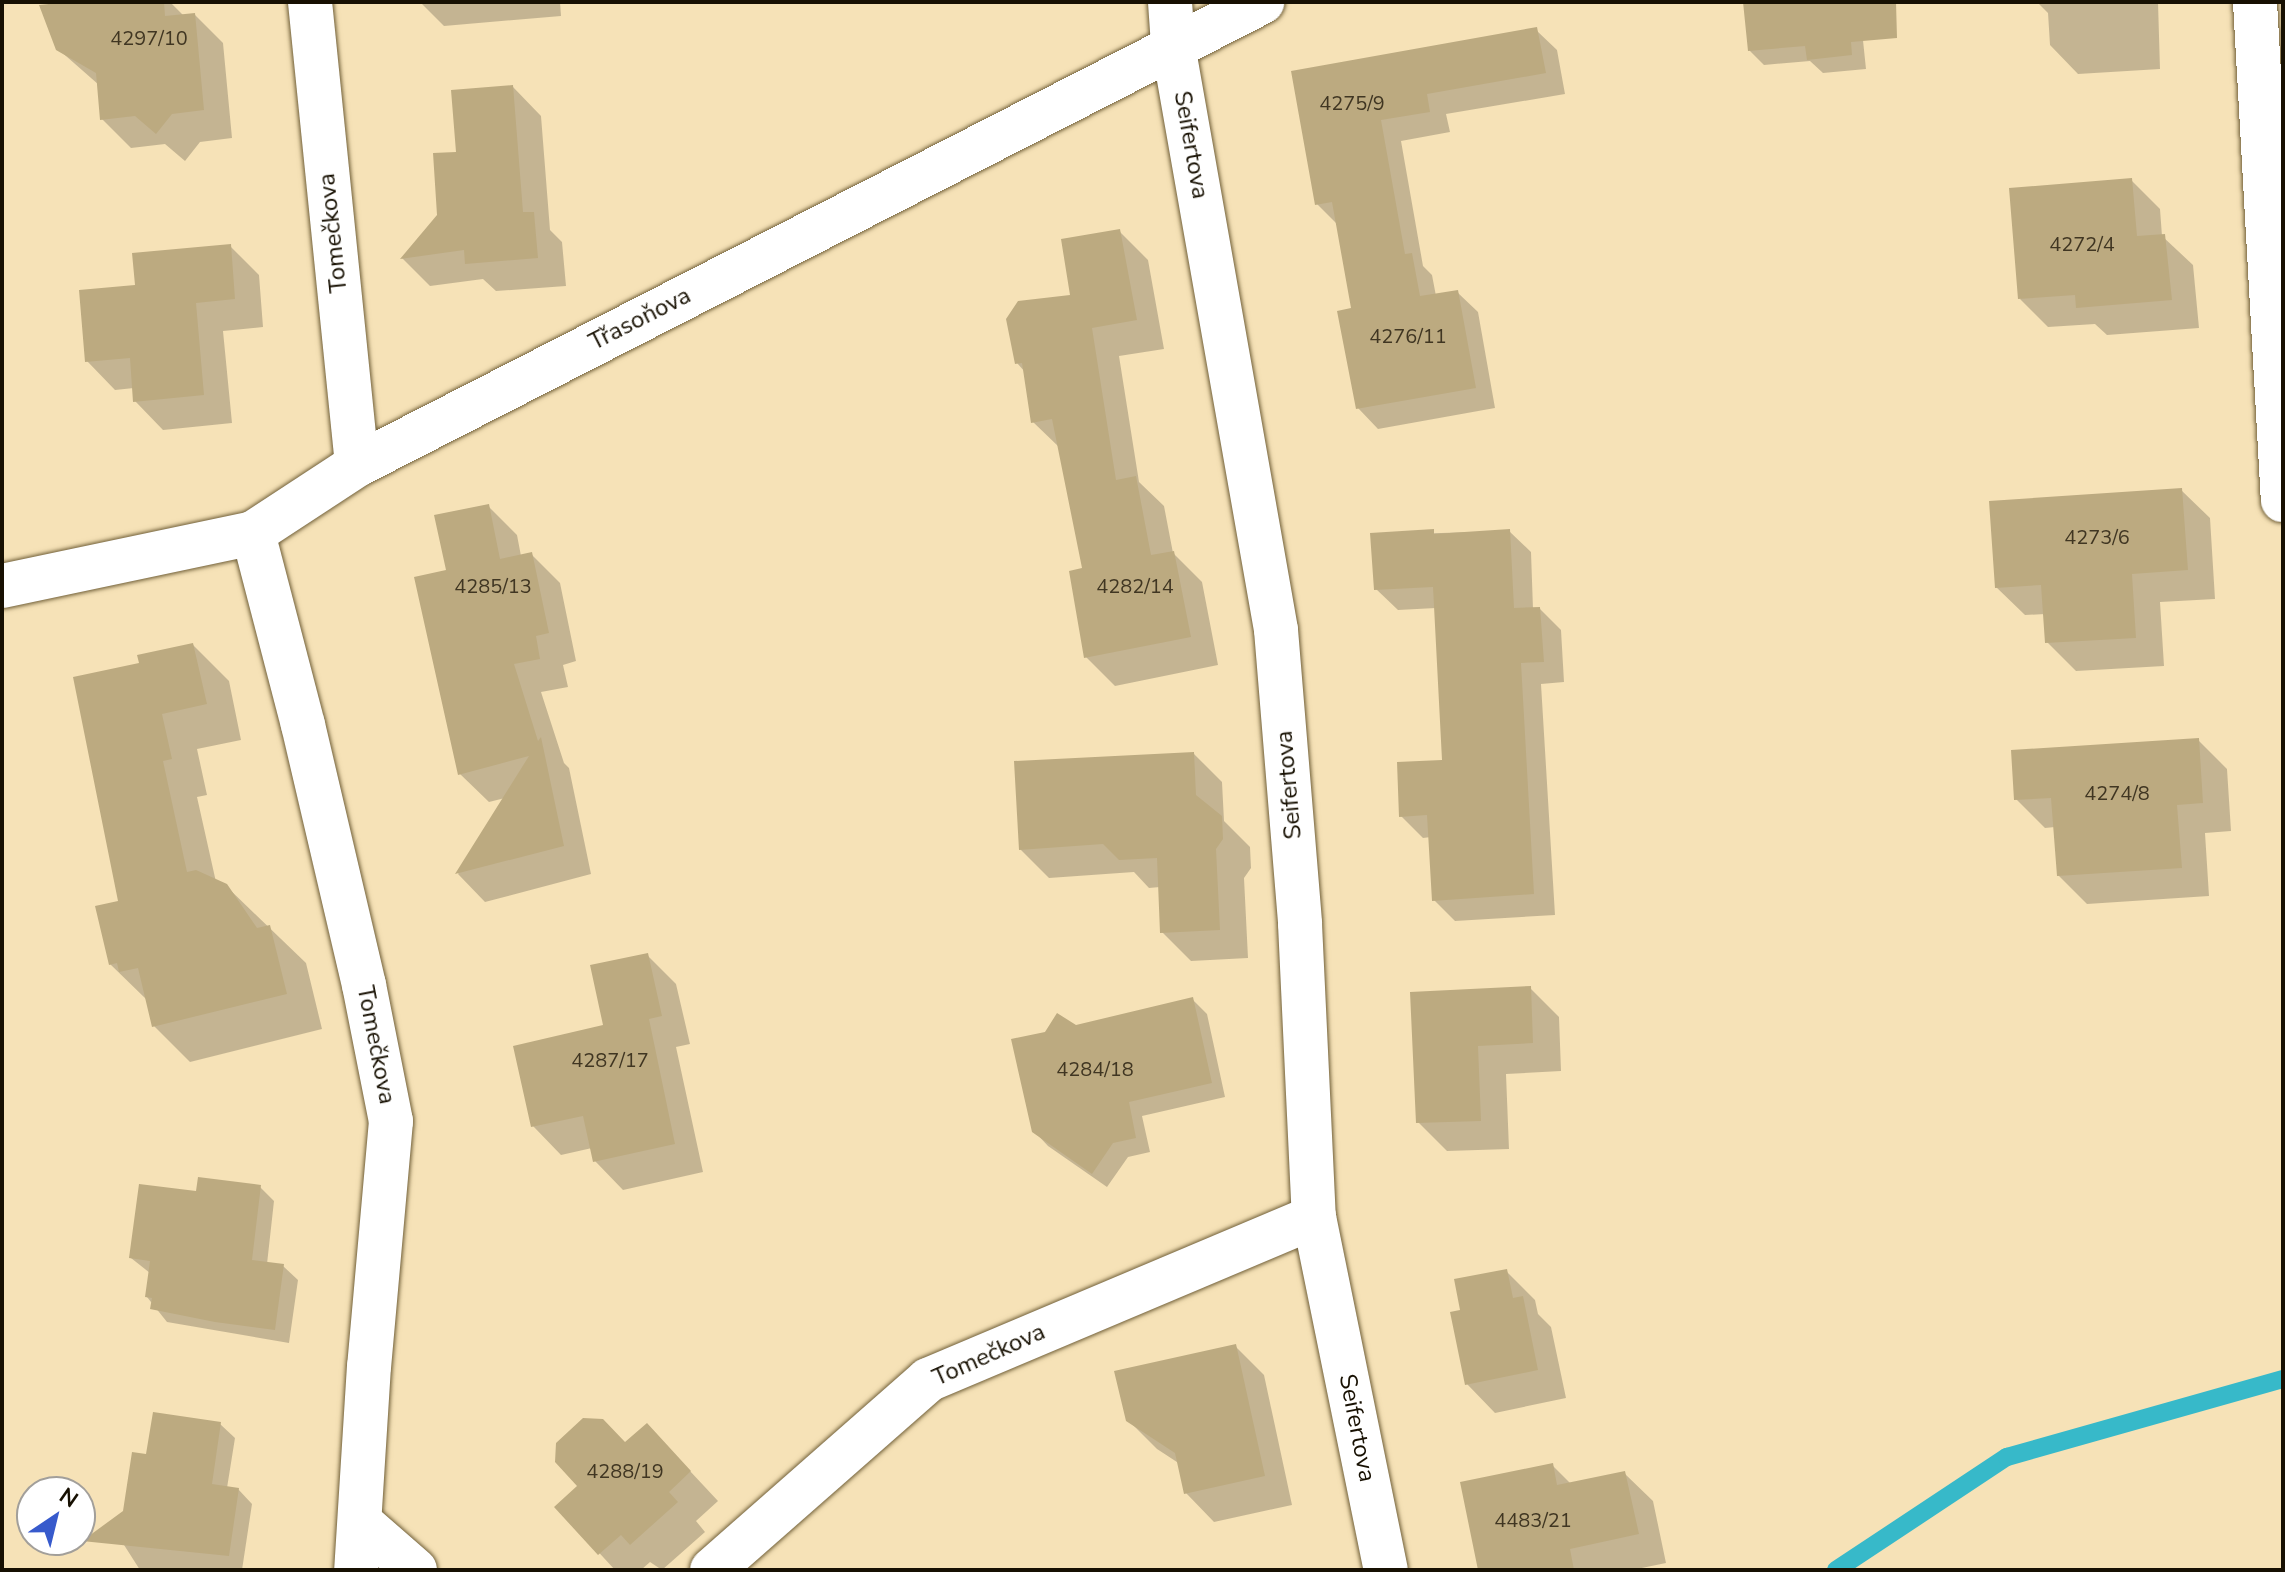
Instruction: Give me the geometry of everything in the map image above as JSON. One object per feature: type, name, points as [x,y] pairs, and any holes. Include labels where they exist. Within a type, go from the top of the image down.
[{"type":"street","name":"Tomečkova","points":[[310,2],[357,465]]},
{"type":"street","name":"Seifertova","points":[[1170,2],[1173,45],[1276,630],[1300,924],[1314,1217],[1386,1570]]},
{"type":"street","name":"Třasoňova","points":[[2,586],[253,533],[357,465],[1262,2]]},
{"type":"street","points":[[2255,2],[2283,500]]},
{"type":"street","name":"Tomečkova","points":[[253,533],[314,771],[391,1121],[369,1366],[356,1570]]},
{"type":"street","name":"Tomečkova","points":[[712,1570],[928,1380],[1314,1217]]},
{"type":"street","points":[[360,1522],[415,1570]]},
{"type":"building","points":[[164,2],[165,16],[195,13],[204,110],[172,114],[156,134],[135,116],[100,120],[96,73],[56,50],[39,5]]},
{"type":"building","points":[[1743,2],[1896,2],[1897,38],[1851,42],[1852,55],[1807,60],[1805,46],[1748,51]]},
{"type":"building","points":[[1537,27],[1546,73],[1427,94],[1430,112],[1381,120],[1405,254],[1412,253],[1420,296],[1458,290],[1476,388],[1356,409],[1337,311],[1351,308],[1332,202],[1315,205],[1291,71]]},
{"type":"building","points":[[513,85],[523,212],[534,212],[538,258],[465,264],[464,250],[400,259],[437,215],[433,153],[456,152],[451,90]]},
{"type":"building","points":[[2132,178],[2137,236],[2165,234],[2172,300],[2076,308],[2075,295],[2018,299],[2009,188]]},
{"type":"building","points":[[1120,229],[1137,320],[1092,328],[1116,480],[1136,476],[1151,555],[1174,551],[1191,637],[1084,658],[1069,571],[1082,568],[1052,419],[1031,423],[1022,363],[1015,364],[1006,319],[1018,301],[1070,295],[1061,239]]},
{"type":"building","points":[[231,244],[235,299],[196,303],[204,395],[133,402],[130,358],[85,362],[79,290],[135,285],[132,253]]},
{"type":"building","points":[[2182,488],[2188,570],[2132,574],[2136,638],[2045,643],[2041,585],[1995,588],[1989,501]]},
{"type":"building","points":[[489,504],[500,559],[532,552],[549,633],[536,636],[540,659],[514,664],[538,741],[541,737],[564,846],[455,874],[529,756],[458,775],[414,577],[446,570],[434,515]]},
{"type":"building","points":[[1434,529],[1434,534],[1510,529],[1514,608],[1540,607],[1544,662],[1521,663],[1534,894],[1432,901],[1427,815],[1399,817],[1397,762],[1442,760],[1433,587],[1374,590],[1370,533]]},
{"type":"building","points":[[193,643],[207,704],[162,714],[172,759],[163,761],[187,872],[196,870],[227,884],[257,928],[270,925],[287,994],[152,1027],[138,968],[119,972],[117,963],[109,965],[95,906],[118,901],[73,677],[139,663],[137,655]]},
{"type":"building","points":[[2199,738],[2203,803],[2177,805],[2182,868],[2057,876],[2051,798],[2014,800],[2011,750]]},
{"type":"building","points":[[1194,752],[1196,795],[1222,816],[1223,839],[1216,849],[1220,930],[1160,933],[1157,858],[1119,860],[1103,844],[1019,850],[1014,761]]},
{"type":"building","points":[[648,953],[662,1016],[649,1019],[675,1144],[593,1162],[583,1116],[531,1127],[513,1046],[603,1025],[590,965]]},
{"type":"building","points":[[1531,986],[1533,1043],[1478,1046],[1481,1121],[1416,1123],[1410,992]]},
{"type":"building","points":[[1193,997],[1212,1083],[1129,1102],[1136,1138],[1113,1143],[1092,1174],[1032,1132],[1011,1039],[1045,1032],[1057,1013],[1076,1025]]},
{"type":"building","points":[[198,1177],[261,1185],[252,1260],[284,1264],[275,1330],[150,1309],[152,1298],[145,1297],[150,1261],[129,1258],[139,1184],[196,1191]]},
{"type":"building","points":[[1507,1269],[1513,1298],[1523,1296],[1538,1370],[1465,1385],[1450,1312],[1460,1310],[1454,1279]]},
{"type":"building","points":[[1236,1344],[1265,1476],[1184,1494],[1175,1453],[1126,1421],[1114,1371]]},
{"type":"building","points":[[153,1412],[221,1422],[212,1484],[239,1488],[229,1556],[96,1542],[96,1531],[123,1511],[132,1452],[146,1454]]},
{"type":"building","points":[[583,1418],[603,1419],[625,1442],[647,1423],[691,1471],[669,1492],[678,1502],[630,1545],[621,1535],[598,1555],[554,1507],[577,1486],[555,1462],[556,1443]]},
{"type":"building","points":[[1553,1463],[1557,1485],[1625,1471],[1639,1534],[1570,1549],[1574,1570],[1478,1570],[1460,1482]]},
{"type":"waterway","points":[[1836,1570],[2007,1457],[2283,1379]]}]
